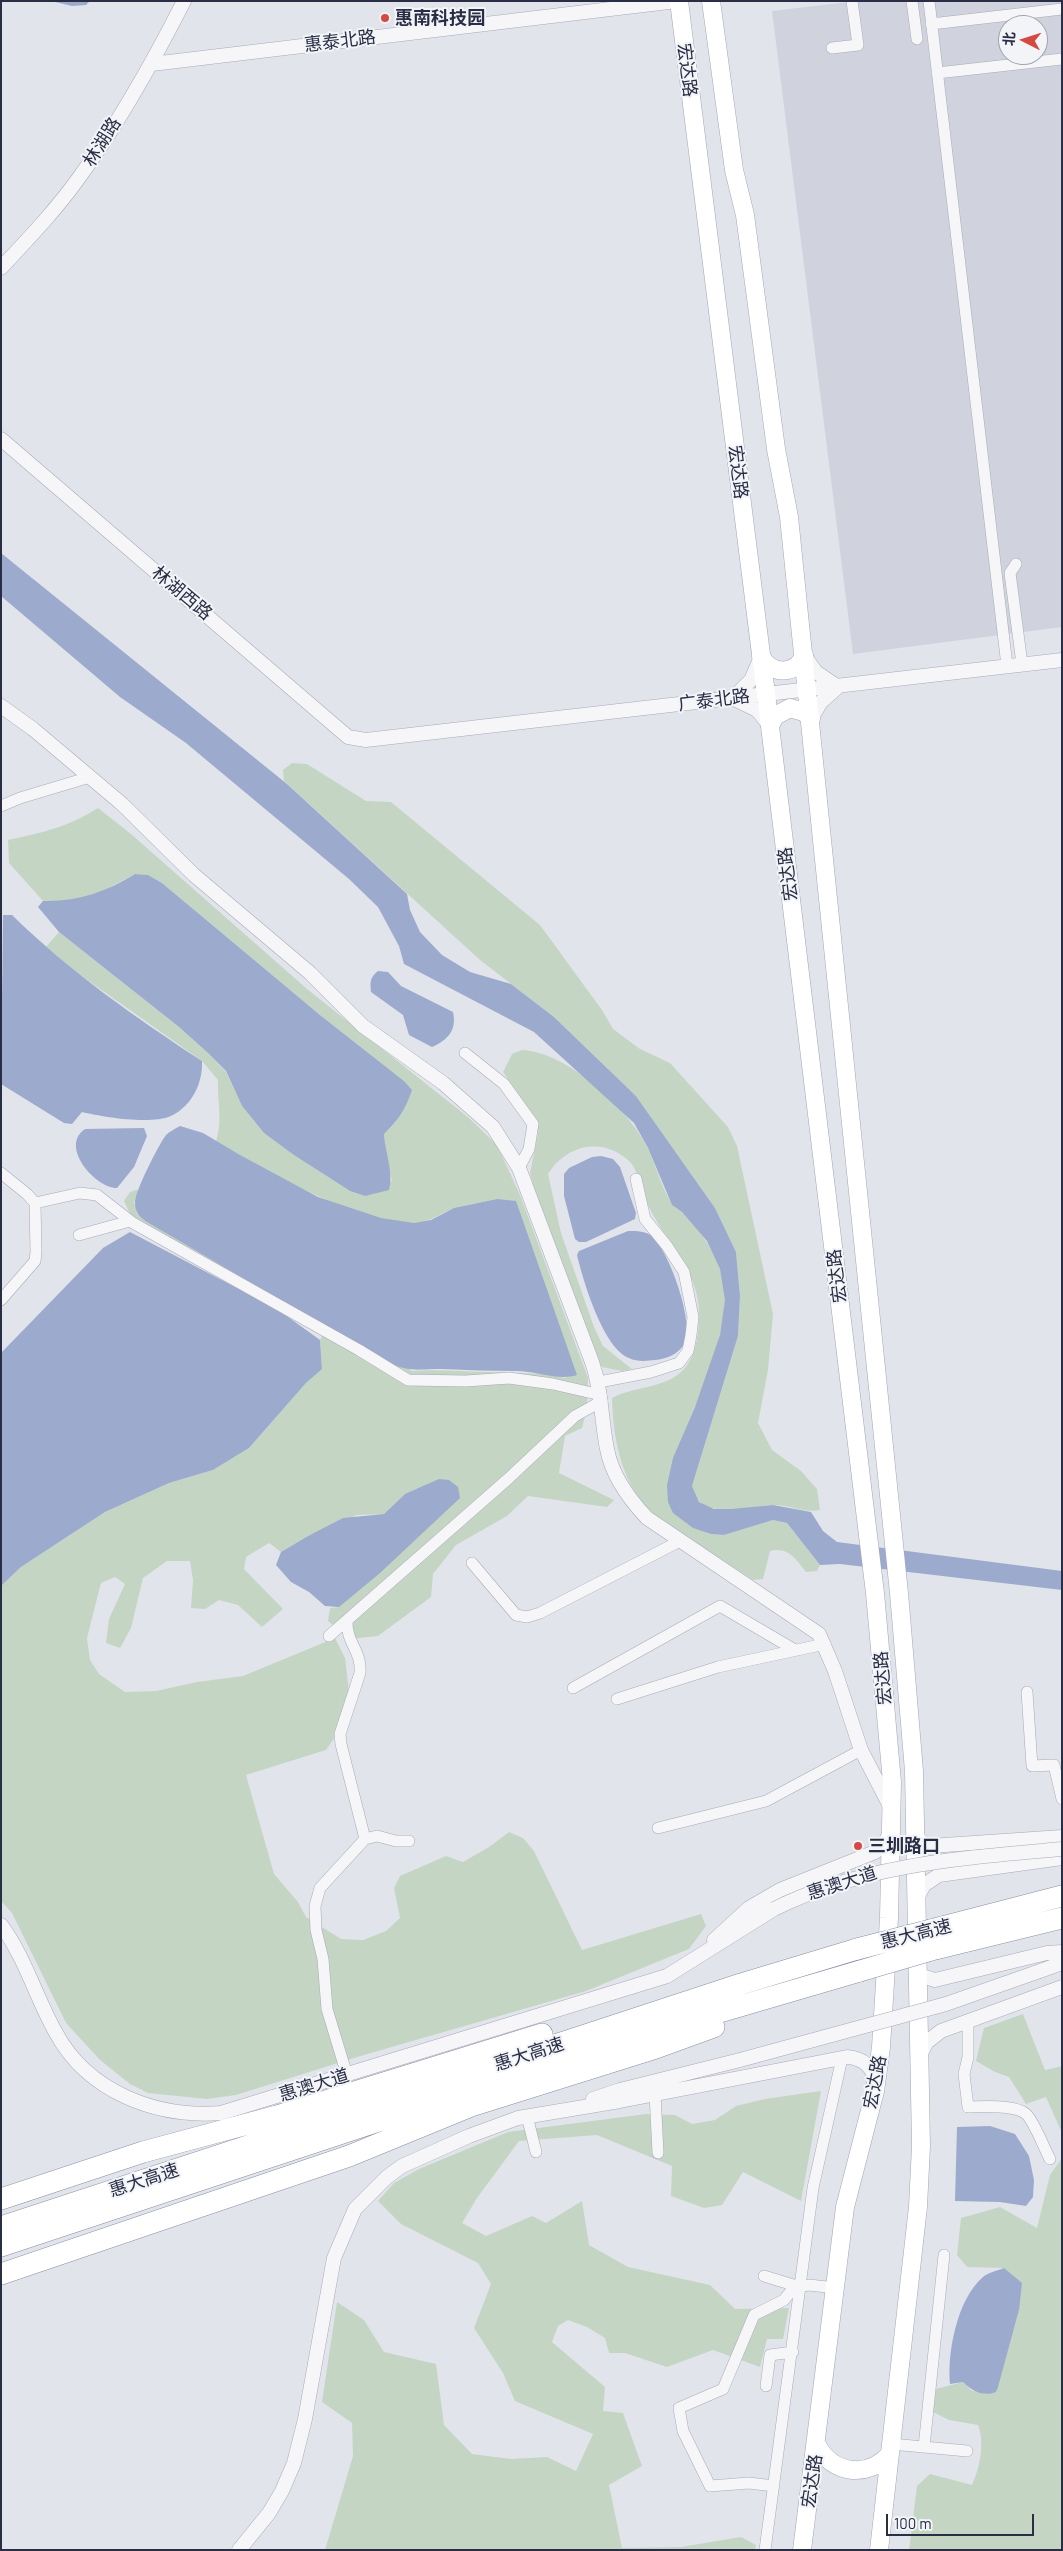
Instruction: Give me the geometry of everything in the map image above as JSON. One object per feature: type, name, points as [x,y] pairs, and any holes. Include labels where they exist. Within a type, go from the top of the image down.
[{"type":"highway","name":"惠大高速","points":[[1,2246],[614,2043],[860,1971],[933,1940],[1062,1896]]},
{"type":"highway","name":"惠大高速","points":[[1,2228],[741,1984],[857,1949],[933,1940],[1062,1918]]},
{"type":"highway","points":[[1,2199],[143,2152],[277,2116],[700,1987],[741,1984]]},
{"type":"highway","points":[[1,2274],[349,2156],[471,2106],[656,2048],[731,2021],[752,2002]]},
{"type":"main road","name":"宏达路","points":[[678,1],[770,726],[868,1532],[892,1782],[889,1918],[881,2046],[875,2091],[845,2207],[817,2445],[802,2550]]},
{"type":"main road","name":"宏达路","points":[[711,1],[734,170],[745,215],[776,449],[790,517],[899,1594],[914,1771],[921,2146],[918,2206],[879,2550]]},
{"type":"main road","points":[[761,656],[768,665],[782,671],[796,667],[804,655]]},
{"type":"main road","points":[[770,726],[775,716],[790,708],[804,712],[811,719]]},
{"type":"main road","points":[[817,2445],[829,2461],[847,2470],[861,2471],[874,2467],[890,2449]]},
{"type":"street","name":"林湖路","points":[[1,268],[46,220],[79,178],[152,64],[184,1]]},
{"type":"street","name":"惠泰北路","points":[[152,64],[678,1]]},
{"type":"street","points":[[832,48],[858,45],[852,1]]},
{"type":"street","points":[[912,1],[916,39]]},
{"type":"street","points":[[929,1],[1007,666]]},
{"type":"street","points":[[931,24],[1062,9]]},
{"type":"street","points":[[937,73],[1062,59]]},
{"type":"street","name":"林湖西路","points":[[1,439],[348,737],[366,740]]},
{"type":"street","points":[[1016,564],[1010,573],[1022,664]]},
{"type":"street","points":[[804,655],[816,672],[838,687],[821,702],[811,719]]},
{"type":"street","points":[[761,656],[751,680],[733,698],[757,710],[770,726]]},
{"type":"street","name":"广泰北路","points":[[366,740],[766,694],[808,691],[1062,660]]},
{"type":"street","points":[[1,706],[33,729],[122,804],[194,875],[310,973],[363,1026],[443,1083],[494,1127],[518,1168],[600,1393],[607,1450],[620,1484],[646,1518],[819,1634],[825,1644],[861,1750],[891,1808]]},
{"type":"street","points":[[1,806],[20,798],[90,777]]},
{"type":"street","points":[[465,1053],[504,1084],[533,1124],[529,1149],[518,1168]]},
{"type":"street","points":[[1,1173],[35,1203],[35,1261],[1,1300]]},
{"type":"street","points":[[329,1636],[509,1478],[600,1393],[651,1372],[679,1363],[688,1351],[693,1317],[684,1272],[667,1246],[645,1219],[636,1179]]},
{"type":"street","points":[[35,1203],[80,1193],[97,1195],[130,1221],[359,1350],[408,1380],[466,1381],[509,1378],[600,1393]]},
{"type":"street","points":[[79,1235],[130,1221]]},
{"type":"street","points":[[472,1564],[516,1615],[527,1617],[540,1613],[680,1541]]},
{"type":"street","points":[[573,1688],[720,1606],[795,1650]]},
{"type":"street","points":[[347,1620],[346,1630],[350,1645],[359,1656],[361,1664],[360,1673],[340,1734],[365,1839]]},
{"type":"street","points":[[617,1699],[718,1667],[825,1644]]},
{"type":"street","points":[[1027,1692],[1032,1766],[1054,1765],[1062,1799]]},
{"type":"street","points":[[658,1828],[766,1800],[861,1750]]},
{"type":"street","points":[[915,1827],[919,1840],[930,1846],[1062,1837]]},
{"type":"street","points":[[703,1951],[749,1908],[772,1895],[875,1852],[887,1840],[891,1828]]},
{"type":"street","points":[[347,2075],[327,2009],[323,1959],[316,1930],[315,1906],[320,1888],[365,1839],[377,1836],[396,1841],[409,1841]]},
{"type":"street","name":"惠澳大道","points":[[1,1925],[18,1952],[56,2034],[91,2076],[128,2100],[146,2106],[205,2114],[220,2113],[624,1991],[667,1976],[703,1951],[774,1909],[822,1888],[884,1870],[932,1862],[1062,1849]]},
{"type":"street","points":[[916,1901],[924,1885],[939,1875],[1062,1858]]},
{"type":"street","points":[[917,1968],[922,1976],[935,1980],[1062,1952]]},
{"type":"street","points":[[570,2108],[620,2090],[740,2060],[946,2004],[1062,1963]]},
{"type":"street","points":[[919,2066],[921,2053],[931,2037],[941,2031],[1062,1987]]},
{"type":"street","points":[[968,2022],[968,2057],[964,2074],[968,2107],[994,2107],[1016,2110],[1026,2114],[1050,2159]]},
{"type":"street","points":[[765,2550],[793,2352],[798,2287],[813,2188],[842,2058]]},
{"type":"street","points":[[239,2550],[269,2513],[282,2491],[294,2463],[305,2418],[334,2258],[355,2209],[387,2177],[402,2166],[469,2136],[527,2116],[656,2094],[842,2058],[857,2058],[867,2064],[874,2074],[875,2091]]},
{"type":"street","points":[[656,2094],[658,2153]]},
{"type":"street","points":[[527,2116],[536,2152]]},
{"type":"street","points":[[924,2448],[944,2255]]},
{"type":"street","points":[[764,2276],[798,2287],[809,2285],[836,2288]]},
{"type":"street","points":[[774,2486],[742,2483],[710,2486],[684,2431],[678,2408],[723,2389],[754,2315],[784,2300],[798,2287]]},
{"type":"street","points":[[766,2386],[770,2355],[793,2352]]},
{"type":"street","points":[[890,2449],[924,2448],[967,2451]]},
{"type":"shaded area","points":[[857,1],[1062,1],[1062,627],[853,654],[772,11]]},
{"type":"green space","points":[[292,763],[307,764],[366,801],[391,802],[540,925],[602,1010],[613,1029],[640,1049],[670,1063],[728,1127],[737,1146],[773,1314],[768,1370],[758,1423],[772,1450],[801,1471],[817,1489],[820,1510],[814,1511],[774,1505],[723,1509],[713,1508],[698,1500],[692,1486],[738,1336],[740,1296],[736,1252],[715,1208],[636,1096],[554,1017],[480,960],[284,781],[283,770]]},
{"type":"green space","points":[[98,808],[131,834],[307,989],[469,1118],[497,1145],[520,1195],[588,1378],[587,1408],[582,1428],[565,1436],[559,1473],[614,1500],[607,1507],[528,1496],[507,1516],[456,1545],[433,1574],[431,1597],[378,1636],[349,1639],[328,1621],[330,1608],[339,1607],[405,1494],[384,1514],[357,1515],[308,1536],[281,1552],[269,1543],[246,1557],[244,1569],[283,1609],[262,1627],[238,1605],[219,1600],[205,1609],[191,1608],[193,1580],[190,1561],[167,1561],[143,1578],[131,1628],[120,1648],[106,1643],[109,1619],[125,1584],[115,1577],[101,1583],[87,1638],[90,1660],[99,1674],[125,1692],[156,1691],[197,1682],[243,1676],[335,1638],[345,1658],[349,1692],[335,1737],[326,1750],[246,1775],[274,1874],[298,1902],[306,1917],[341,1939],[363,1940],[386,1931],[400,1918],[394,1888],[400,1876],[446,1856],[463,1862],[489,1847],[509,1832],[523,1838],[534,1851],[582,1950],[701,1914],[706,1926],[689,1949],[586,1991],[357,2057],[236,2095],[207,2099],[148,2093],[130,2084],[100,2060],[66,2023],[12,1913],[1,1901],[1,1586],[21,1567],[105,1512],[169,1483],[213,1470],[249,1448],[306,1383],[322,1368],[320,1340],[324,1332],[132,1218],[124,1201],[130,1192],[139,1189],[134,1202],[137,1214],[412,1371],[528,1373],[566,1378],[497,1199],[456,1208],[420,1223],[391,1221],[366,1215],[339,1205],[259,1166],[216,1141],[219,1126],[218,1080],[202,1061],[76,972],[46,947],[59,932],[179,1027],[226,1072],[242,1106],[264,1133],[322,1173],[350,1191],[365,1196],[392,1181],[385,1151],[384,1134],[395,1123],[404,1081],[320,1015],[162,883],[148,875],[135,874],[93,896],[63,902],[43,901],[9,863],[8,840],[65,825]]},
{"type":"green space","points":[[522,1050],[540,1053],[559,1061],[577,1072],[596,1086],[627,1117],[648,1149],[670,1200],[699,1231],[713,1252],[718,1264],[725,1289],[722,1326],[709,1372],[682,1439],[667,1485],[693,1527],[711,1534],[724,1535],[773,1520],[787,1523],[820,1565],[817,1571],[806,1572],[787,1552],[776,1550],[770,1551],[763,1579],[753,1580],[655,1516],[634,1491],[627,1477],[617,1446],[612,1398],[663,1383],[680,1373],[687,1365],[693,1353],[698,1333],[699,1313],[697,1296],[686,1266],[650,1209],[638,1177],[629,1161],[619,1153],[596,1146],[585,1147],[564,1156],[548,1174],[561,1233],[594,1327],[603,1346],[632,1369],[622,1371],[602,1367],[588,1340],[539,1206],[530,1173],[538,1134],[537,1121],[503,1072],[512,1054]]},
{"type":"green space","points":[[1023,2014],[1045,2070],[1062,2066],[1062,2133],[1046,2097],[1026,2104],[1009,2077],[995,2072],[976,2061],[984,2028]]},
{"type":"green space","points":[[821,2091],[801,2201],[743,2172],[722,2205],[704,2208],[671,2196],[672,2166],[597,2135],[519,2141],[477,2198],[462,2223],[486,2236],[532,2216],[546,2223],[582,2201],[589,2245],[628,2267],[710,2285],[735,2309],[789,2308],[783,2339],[767,2339],[760,2367],[713,2350],[667,2367],[625,2353],[609,2353],[605,2338],[587,2327],[568,2320],[558,2326],[552,2342],[605,2387],[603,2411],[623,2413],[642,2466],[609,2485],[622,2548],[681,2547],[741,2537],[756,2545],[755,2550],[325,2550],[353,2456],[352,2423],[322,2402],[337,2302],[364,2320],[384,2352],[436,2364],[444,2425],[472,2454],[511,2459],[547,2457],[576,2471],[593,2434],[515,2401],[503,2373],[474,2328],[491,2284],[478,2263],[401,2224],[378,2201],[394,2183],[419,2169],[508,2132],[646,2114],[675,2115],[692,2124],[715,2120],[736,2106],[765,2099]]},
{"type":"green space","points":[[1062,2158],[1062,2550],[909,2550],[917,2486],[930,2474],[972,2485],[981,2455],[978,2425],[949,2420],[933,2412],[936,2389],[963,2382],[972,2391],[996,2392],[1019,2310],[1004,2268],[967,2267],[957,2255],[961,2218],[1000,2207],[1037,2228],[1050,2175]]},
{"type":"water","points":[[51,1],[90,1],[86,5],[72,6]]},
{"type":"water","points":[[1,553],[287,784],[407,894],[410,910],[420,932],[442,955],[470,972],[511,984],[554,1017],[636,1096],[715,1208],[736,1252],[740,1296],[738,1336],[692,1486],[699,1502],[714,1509],[773,1505],[811,1512],[823,1531],[837,1542],[1062,1571],[1062,1590],[840,1564],[820,1565],[787,1523],[773,1520],[724,1535],[711,1534],[693,1528],[673,1513],[668,1502],[667,1485],[673,1458],[695,1407],[720,1335],[725,1300],[720,1269],[707,1241],[682,1212],[672,1205],[648,1148],[634,1123],[534,1032],[404,964],[399,946],[378,907],[349,879],[186,743],[120,697],[1,596]]},
{"type":"water","points":[[135,874],[148,875],[162,883],[320,1015],[404,1081],[412,1090],[401,1114],[384,1134],[390,1170],[389,1190],[365,1196],[350,1191],[264,1133],[242,1106],[226,1071],[208,1053],[179,1027],[59,932],[38,907],[43,901],[68,900],[91,895]]},
{"type":"water","points":[[3,915],[12,915],[56,955],[104,993],[202,1061],[201,1077],[195,1093],[185,1106],[171,1116],[151,1120],[114,1118],[82,1112],[72,1124],[64,1123],[1,1084]]},
{"type":"water","points":[[378,971],[388,972],[401,986],[453,1012],[454,1024],[447,1038],[432,1047],[409,1035],[403,1015],[371,992],[371,980]]},
{"type":"water","points":[[180,1126],[203,1133],[318,1197],[381,1218],[414,1223],[431,1220],[454,1208],[497,1199],[516,1201],[577,1375],[562,1377],[524,1371],[417,1370],[392,1365],[147,1222],[136,1209],[135,1203],[138,1189],[166,1135]]},
{"type":"water","points":[[144,1128],[147,1136],[134,1167],[117,1188],[99,1181],[83,1165],[76,1145],[78,1136],[85,1129]]},
{"type":"water","points":[[601,1156],[613,1159],[620,1167],[636,1213],[635,1219],[586,1242],[579,1242],[575,1239],[564,1196],[564,1174],[569,1168],[592,1157]]},
{"type":"water","points":[[628,1231],[645,1232],[651,1235],[660,1246],[667,1258],[684,1305],[687,1334],[684,1344],[679,1351],[663,1358],[639,1361],[629,1358],[620,1352],[611,1341],[595,1312],[580,1266],[577,1255],[579,1251]]},
{"type":"water","points":[[130,1232],[277,1309],[320,1340],[322,1369],[306,1383],[249,1448],[213,1470],[169,1483],[105,1512],[21,1567],[1,1586],[1,1353],[103,1248]]},
{"type":"water","points":[[439,1479],[449,1480],[458,1487],[460,1498],[380,1573],[339,1607],[325,1606],[309,1592],[291,1582],[276,1565],[281,1552],[308,1536],[343,1518],[384,1514],[405,1494]]},
{"type":"water","points":[[990,2126],[1015,2134],[1029,2156],[1034,2180],[1033,2197],[1026,2206],[1000,2202],[955,2201],[957,2127]]},
{"type":"water","points":[[1004,2268],[1022,2283],[1019,2310],[996,2392],[987,2394],[978,2392],[963,2382],[950,2384],[949,2371],[952,2342],[960,2312],[966,2299],[983,2277]]},
{"type":"place","name":"惠南科技园","points":[[385,18]]},
{"type":"place","name":"三圳路口","points":[[858,1846]]}]
